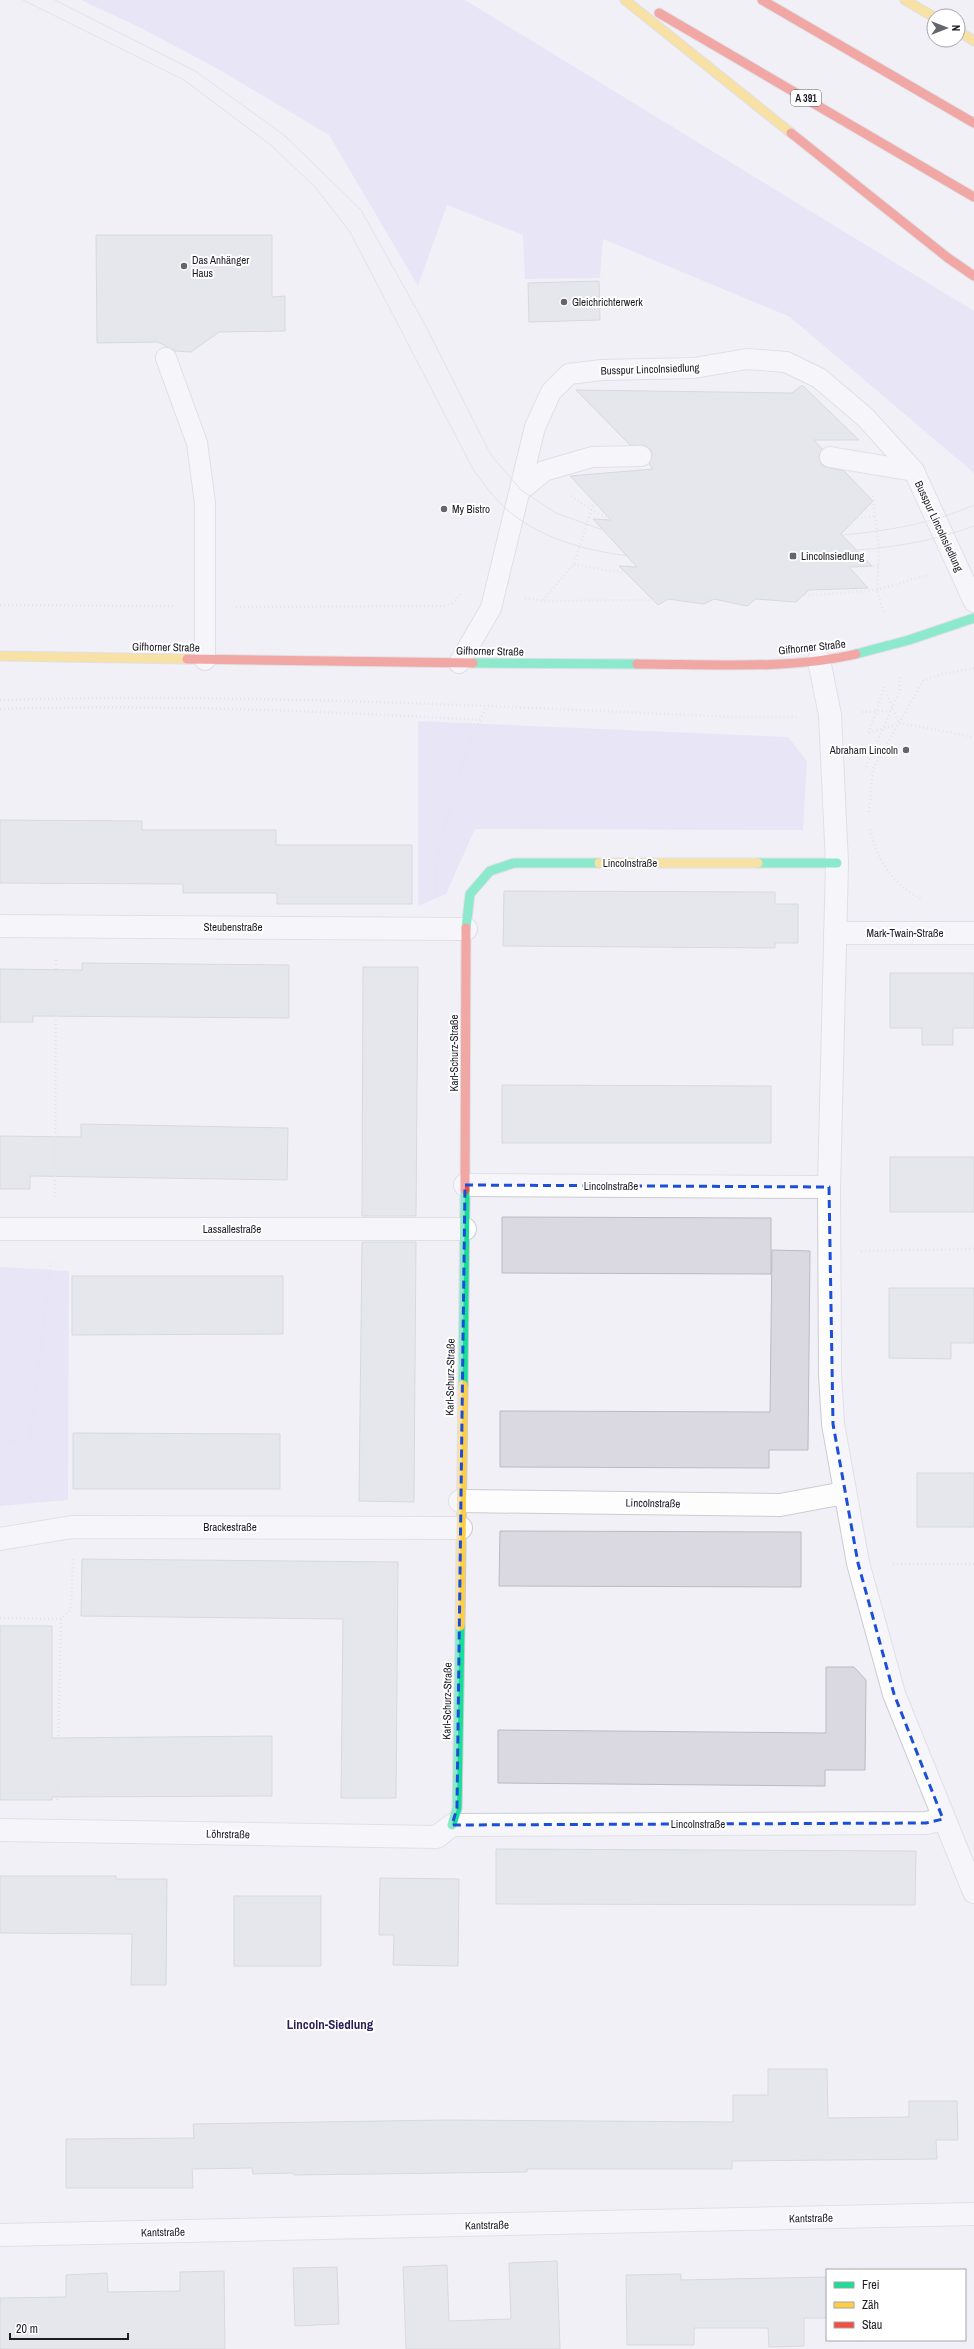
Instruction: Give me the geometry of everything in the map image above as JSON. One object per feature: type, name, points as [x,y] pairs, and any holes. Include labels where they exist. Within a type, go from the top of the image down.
[{"type":"main road","points":[[625,0],[948,258],[974,276]]},
{"type":"main road","name":"A 391","points":[[637,0],[974,197]]},
{"type":"main road","points":[[762,0],[974,123]]},
{"type":"main road","points":[[904,0],[926,12]]},
{"type":"main road","name":"Gifhorner Straße","points":[[0,656],[459,663],[752,664],[819,660],[893,644],[974,618]]},
{"type":"main road","name":"Lincolnstraße","points":[[466,929],[470,894],[490,871],[514,863],[837,863]]},
{"type":"main road","name":"Karl-Schurz-Straße","points":[[452,1825],[457,1808],[461,1528],[460,1501],[465,1229],[466,929]]},
{"type":"street","points":[[819,660],[830,715],[837,863],[829,1187],[830,1374],[833,1424],[844,1493],[858,1563],[894,1694],[943,1819],[974,1892]]},
{"type":"street","name":"Steubenstraße","points":[[0,926],[466,929]]},
{"type":"street","name":"Mark-Twain-Straße","points":[[835,933],[974,933]]},
{"type":"street","name":"Lincolnstraße","points":[[465,1184],[829,1187]]},
{"type":"street","name":"Lassallestraße","points":[[0,1229],[465,1229]]},
{"type":"street","name":"Lincolnstraße","points":[[460,1501],[780,1504],[844,1493]]},
{"type":"street","name":"Brackestraße","points":[[0,1539],[72,1527],[461,1528]]},
{"type":"street","name":"Lincolnstraße","points":[[452,1825],[926,1823],[943,1819]]},
{"type":"street","name":"Löhrstraße","points":[[0,1830],[437,1837],[452,1825]]},
{"type":"street","name":"Kantstraße","points":[[0,2235],[974,2214]]},
{"type":"lane","points":[[166,358],[197,443],[204,503],[206,607],[205,660]]},
{"type":"lane","name":"Busspur Lincolnsiedlung","points":[[459,663],[491,608],[521,490],[535,427],[551,392],[569,374],[602,370],[694,368],[747,359],[786,362],[819,378],[865,417],[914,471],[974,602]]},
{"type":"lane","points":[[521,490],[544,471],[592,457],[641,456]]},
{"type":"lane","name":"Busspur Lincolnsiedlung","points":[[830,457],[914,471]]},
{"type":"path","points":[[597,401],[609,406],[646,408]]},
{"type":"path","points":[[873,490],[879,566],[876,590]]},
{"type":"path","points":[[566,493],[592,510],[612,520]]},
{"type":"path","points":[[542,601],[574,564],[594,502]]},
{"type":"path","points":[[857,518],[875,516]]},
{"type":"path","points":[[574,564],[608,571],[625,572]]},
{"type":"path","points":[[849,567],[879,566]]},
{"type":"path","points":[[0,605],[206,607],[444,606],[452,603],[462,593],[470,591],[542,601],[799,596],[876,590],[957,566]]},
{"type":"path","points":[[892,711],[900,690],[899,668]]},
{"type":"path","points":[[868,820],[873,769],[900,723],[914,694],[923,681],[942,674],[974,668]]},
{"type":"path","points":[[900,723],[894,705],[884,687],[869,733],[900,723],[974,737]]},
{"type":"path","points":[[0,700],[86,698],[295,700],[789,717]]},
{"type":"path","points":[[437,902],[435,881],[439,848],[469,742],[487,706]]},
{"type":"path","points":[[0,709],[78,707],[283,709],[480,720]]},
{"type":"path","points":[[869,826],[873,845],[883,865],[896,882],[913,895],[924,901]]},
{"type":"path","points":[[50,1504],[29,1445],[55,1229],[57,926]]},
{"type":"path","points":[[829,1251],[974,1250]]},
{"type":"path","points":[[0,1434],[7,1441],[29,1445]]},
{"type":"path","points":[[0,1618],[60,1619],[71,1609],[73,1552]]},
{"type":"path","points":[[858,1563],[974,1564]]},
{"type":"path","points":[[56,1832],[60,1619]]},
{"type":"highlighted area","points":[[465,1185],[829,1187],[833,1424],[858,1563],[875,1628],[894,1694],[943,1819],[926,1823],[452,1825],[457,1808]]},
{"type":"shaded area","points":[[81,0],[465,0],[974,311],[974,473],[790,317],[603,239],[600,278],[525,279],[523,235],[447,205],[418,286],[329,135],[218,69],[143,29]]},
{"type":"shaded area","points":[[418,721],[788,737],[807,761],[803,830],[475,829],[446,894],[418,906]]},
{"type":"shaded area","points":[[0,1267],[69,1271],[68,1500],[0,1506]]},
{"type":"building","name":"Das Anhänger Haus","points":[[96,235],[272,235],[272,297],[285,296],[285,331],[219,332],[191,352],[175,351],[158,342],[97,343]]},
{"type":"building","name":"Gleichrichterwerk","points":[[599,281],[600,320],[529,322],[528,283]]},
{"type":"building","points":[[802,385],[859,440],[814,440],[822,449],[819,456],[822,466],[844,471],[873,501],[841,534],[872,566],[849,567],[868,588],[809,590],[796,602],[756,599],[747,606],[714,599],[704,604],[668,599],[658,605],[619,566],[637,567],[593,519],[611,520],[570,476],[653,469],[649,464],[652,456],[651,450],[646,446],[630,445],[576,390],[792,393]]},
{"type":"building","points":[[0,820],[142,821],[142,830],[276,830],[276,845],[412,845],[412,904],[277,904],[277,893],[183,893],[183,884],[0,883]]},
{"type":"building","points":[[504,891],[775,892],[775,904],[798,904],[798,943],[775,943],[775,948],[503,946]]},
{"type":"building","points":[[82,963],[289,965],[289,1018],[33,1016],[33,1022],[0,1022],[0,969],[82,970]]},
{"type":"building","points":[[363,967],[418,967],[416,1216],[362,1216]]},
{"type":"building","points":[[890,973],[974,973],[974,1028],[953,1028],[953,1045],[922,1045],[922,1028],[890,1028]]},
{"type":"building","points":[[502,1085],[771,1086],[771,1143],[502,1143]]},
{"type":"building","points":[[81,1124],[288,1128],[287,1180],[30,1176],[30,1189],[0,1189],[0,1136],[81,1137]]},
{"type":"building","points":[[890,1157],[974,1157],[974,1212],[890,1212]]},
{"type":"building","points":[[502,1217],[771,1218],[771,1274],[502,1273]]},
{"type":"building","points":[[362,1242],[416,1242],[414,1502],[359,1501]]},
{"type":"building","points":[[772,1250],[810,1251],[808,1450],[769,1450],[769,1468],[500,1467],[500,1411],[770,1412]]},
{"type":"building","points":[[72,1276],[283,1276],[283,1334],[72,1335]]},
{"type":"building","points":[[889,1288],[974,1288],[974,1343],[951,1343],[951,1359],[889,1358]]},
{"type":"building","points":[[73,1433],[280,1434],[280,1489],[73,1489]]},
{"type":"building","points":[[917,1473],[974,1473],[974,1527],[917,1527]]},
{"type":"building","points":[[500,1531],[801,1532],[801,1587],[499,1586]]},
{"type":"building","points":[[82,1559],[398,1562],[396,1798],[341,1798],[343,1619],[81,1616]]},
{"type":"building","points":[[0,1626],[52,1626],[52,1738],[272,1736],[272,1796],[52,1797],[52,1800],[0,1800]]},
{"type":"building","points":[[826,1667],[854,1667],[866,1680],[865,1770],[825,1770],[825,1786],[498,1783],[498,1730],[826,1733]]},
{"type":"building","points":[[496,1849],[916,1851],[915,1905],[496,1904]]},
{"type":"building","points":[[0,1876],[116,1876],[116,1879],[167,1879],[166,1985],[131,1985],[132,1934],[0,1933]]},
{"type":"building","points":[[380,1878],[459,1879],[458,1966],[393,1965],[394,1935],[379,1935]]},
{"type":"building","points":[[234,1896],[321,1896],[321,1966],[234,1966]]},
{"type":"building","points":[[768,2069],[827,2069],[828,2118],[909,2117],[909,2101],[957,2101],[958,2140],[936,2140],[937,2159],[732,2161],[732,2169],[527,2169],[527,2172],[294,2175],[294,2173],[253,2174],[252,2168],[192,2169],[193,2188],[66,2188],[66,2139],[194,2138],[193,2124],[445,2120],[733,2122],[733,2095],[768,2095]]},
{"type":"building","points":[[557,2261],[560,2349],[406,2349],[403,2267],[447,2265],[449,2321],[511,2319],[509,2263]]},
{"type":"building","points":[[337,2267],[339,2324],[295,2326],[293,2268]]},
{"type":"building","points":[[224,2271],[225,2349],[0,2349],[0,2298],[66,2297],[66,2275],[107,2273],[108,2292],[180,2291],[180,2272]]},
{"type":"building","points":[[681,2274],[681,2280],[826,2277],[826,2318],[804,2318],[804,2346],[769,2347],[768,2328],[694,2328],[694,2345],[627,2345],[626,2275]]},
{"type":"tram line","points":[[23,0],[184,80],[272,146],[316,188],[350,232],[474,471],[494,497],[510,512],[541,532],[593,550],[629,556]]},
{"type":"tram line","points":[[55,0],[195,71],[284,135],[361,210],[422,319],[491,455],[521,490],[556,513],[603,530]]},
{"type":"tram line","points":[[843,535],[910,525],[943,517],[974,505]]},
{"type":"tram line","points":[[857,550],[917,542],[974,526]]},
{"type":"traffic: fast","points":[[856,654],[909,640],[974,618]]},
{"type":"traffic: fast","points":[[473,663],[637,664]]},
{"type":"traffic: fast","points":[[466,928],[470,894],[490,871],[514,863],[599,863]]},
{"type":"traffic: fast","points":[[758,863],[837,863]]},
{"type":"traffic: fast","points":[[463,1385],[465,1190]]},
{"type":"traffic: fast","points":[[452,1825],[457,1808],[460,1626]]},
{"type":"traffic: slow","points":[[625,0],[791,133]]},
{"type":"traffic: slow","points":[[905,0],[926,12]]},
{"type":"traffic: slow","points":[[966,36],[974,41]]},
{"type":"traffic: slow","points":[[0,656],[187,659]]},
{"type":"traffic: slow","points":[[599,863],[758,863]]},
{"type":"traffic: slow","points":[[460,1626],[463,1385]]},
{"type":"traffic: jam","points":[[762,0],[974,123]]},
{"type":"traffic: jam","points":[[659,13],[974,197]]},
{"type":"traffic: jam","points":[[791,133],[948,258],[974,276]]},
{"type":"traffic: jam","points":[[637,664],[775,664],[830,659],[856,654]]},
{"type":"traffic: jam","points":[[187,659],[473,663]]},
{"type":"traffic: jam","points":[[465,1190],[466,928]]},
{"type":"place","name":"Das Anhänger Haus","points":[[184,266]]},
{"type":"place","name":"Gleichrichterwerk","points":[[564,302]]},
{"type":"place","name":"My Bistro","points":[[444,509]]},
{"type":"place","name":"Lincolnsiedlung","points":[[793,556]]},
{"type":"place","name":"Abraham Lincoln","points":[[906,750]]},
{"type":"district","name":"Lincoln-Siedlung","points":[[330,2024]]}]
